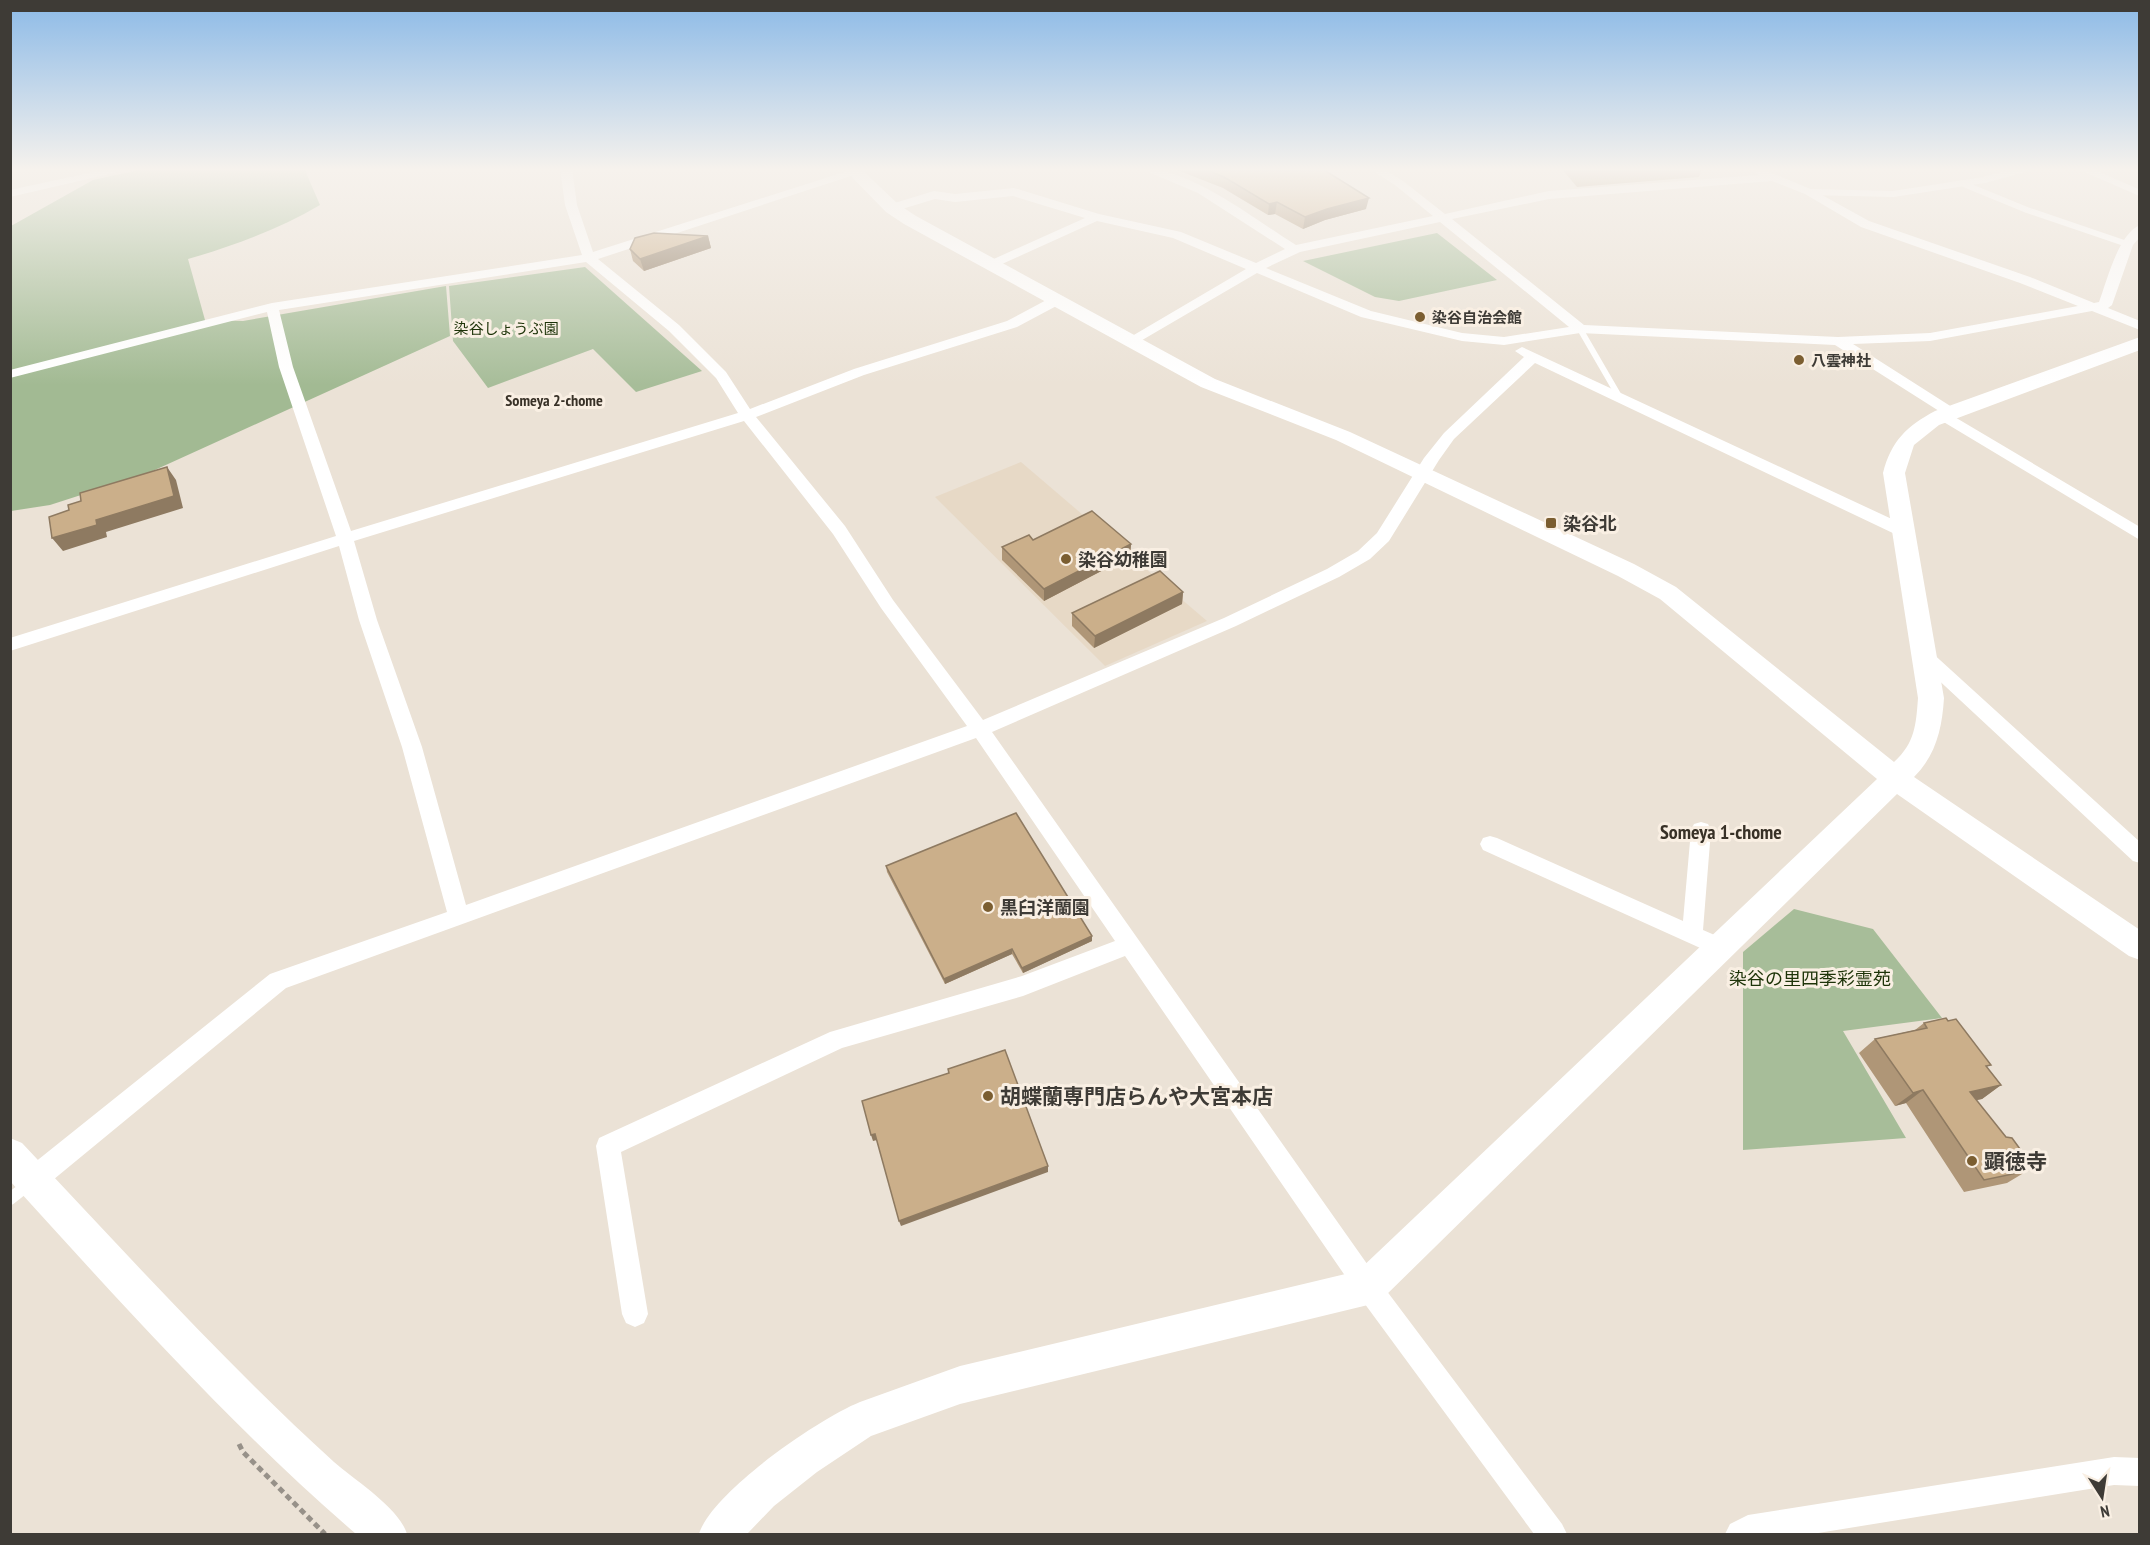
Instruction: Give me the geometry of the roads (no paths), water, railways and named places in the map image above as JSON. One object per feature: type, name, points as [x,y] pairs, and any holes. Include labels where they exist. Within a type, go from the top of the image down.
[{"type":"street","points":[[584,240],[590,258],[622,283],[700,353],[721,375],[747,415],[839,530],[887,604],[980,729],[1368,1287],[1552,1534]]},
{"type":"street","points":[[10,374],[272,308],[590,258],[645,240]]},
{"type":"street","points":[[948,240],[1208,383],[1343,436],[1626,570],[1668,593],[1896,779],[2135,938]]},
{"type":"street","points":[[991,265],[1045,240]]},
{"type":"street","points":[[1190,240],[1366,314],[1462,337],[1504,341],[1580,329],[1838,341],[1930,337],[2105,305],[2130,240]]},
{"type":"street","points":[[1279,240],[1295,250]]},
{"type":"street","points":[[1132,342],[1258,267],[1295,250],[1344,240]]},
{"type":"street","points":[[1467,240],[1580,329]]},
{"type":"street","points":[[1910,240],[2096,307],[2139,326]]},
{"type":"street","points":[[10,645],[346,538],[747,415],[859,372],[1012,324],[1057,300]]},
{"type":"street","points":[[272,308],[286,367],[346,538],[368,620],[412,747],[459,918]]},
{"type":"street","points":[[1504,341],[1533,357],[1903,531]]},
{"type":"street","points":[[1838,341],[1946,414],[2139,535]]},
{"type":"street","points":[[719,1534],[760,1492],[803,1458],[860,1421],[960,1385],[1368,1287],[1705,941],[1896,779],[1917,757],[1925,744],[1930,722],[1930,698],[1894,473],[1896,457],[1901,445],[1913,432],[1946,414],[2139,343]]},
{"type":"street","points":[[387,1534],[289,1448],[202,1363],[171,1326],[18,1178],[278,981],[459,918],[980,729],[1230,622],[1333,573],[1364,555],[1383,537],[1432,458],[1449,436],[1533,357]]},
{"type":"street","points":[[1923,655],[2139,855]]},
{"type":"street","points":[[1701,830],[1705,941]]},
{"type":"street","points":[[1490,844],[1705,941]]},
{"type":"street","points":[[635,1314],[608,1146],[838,1039],[1023,986],[1129,945]]},
{"type":"street","points":[[1740,1534],[1748,1530],[2102,1473],[2139,1472]]},
{"type":"lane","points":[[2116,240],[2127,244]]},
{"type":"lane","points":[[1580,329],[1620,398]]},
{"type":"place","name":"染谷自治会館","points":[[1420,317]]},
{"type":"place","name":"八雲神社","points":[[1799,360]]},
{"type":"place","name":"染谷北","points":[[1551,523]]},
{"type":"place","name":"染谷幼稚園","points":[[1066,559]]},
{"type":"place","name":"黒臼洋蘭園","points":[[988,907]]},
{"type":"place","name":"胡蝶蘭専門店らんや大宮本店","points":[[988,1096]]},
{"type":"place","name":"顕徳寺","points":[[1972,1161]]},
{"type":"district","name":"Someya 2-chome","points":[[554,400]]},
{"type":"district","name":"Someya 1-chome","points":[[1721,832]]},
{"type":"park label","name":"染谷しょうぶ園","points":[[506,328]]},
{"type":"park label","name":"染谷の里四季彩霊苑","points":[[1810,978]]}]
